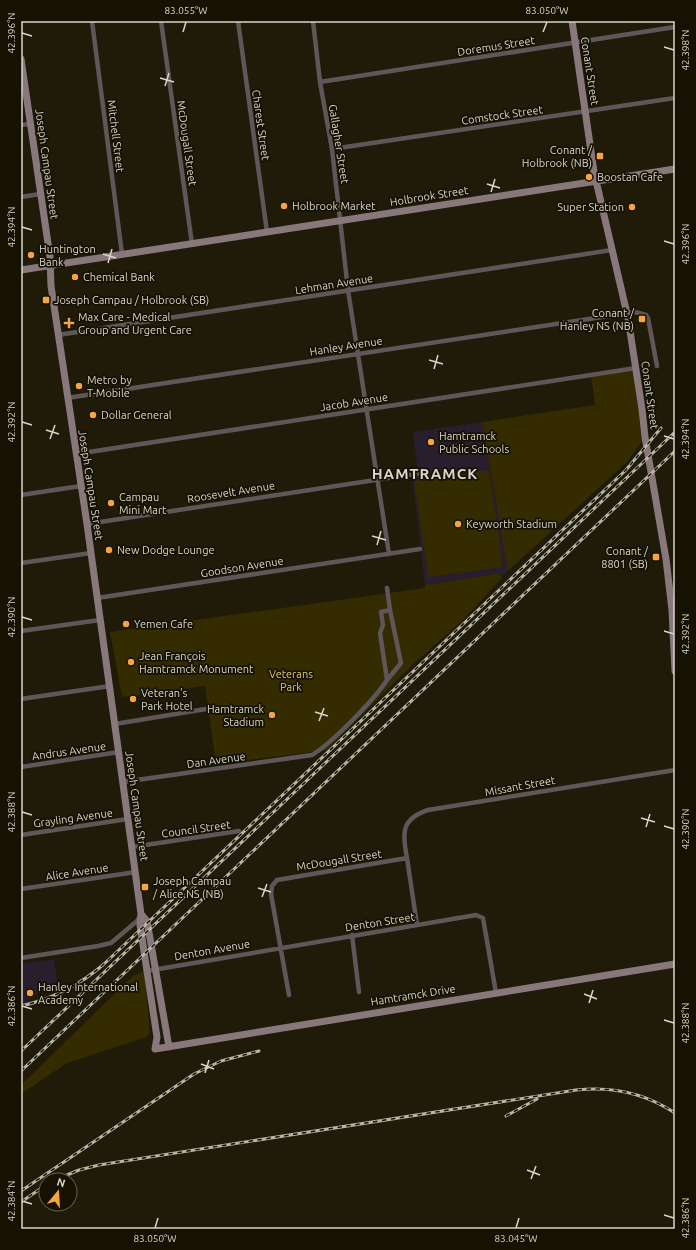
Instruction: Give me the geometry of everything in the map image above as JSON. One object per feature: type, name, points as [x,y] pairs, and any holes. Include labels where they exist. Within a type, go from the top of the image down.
[{"type":"street","name":"Mitchell Street","points":[[92,21],[122,254]]},
{"type":"street","name":"McDougall Street","points":[[161,21],[192,244]]},
{"type":"street","name":"Charest Street","points":[[238,21],[267,232]]},
{"type":"street","name":"Gallagher Street","points":[[313,21],[320,82],[332,149],[348,290],[366,409],[379,479],[389,554]]},
{"type":"street","name":"Conant Street","points":[[572,21],[596,182],[627,313],[636,368],[672,595],[675,670]]},
{"type":"street","name":"Doremus Street","points":[[320,82],[675,27]]},
{"type":"street","name":"Joseph Campau Street","points":[[21,59],[51,265],[51,286],[91,553],[136,872],[141,914],[140,925],[157,1037],[155,1049]]},
{"type":"street","name":"Comstock Street","points":[[332,149],[675,98]]},
{"type":"street","points":[[21,125],[30,124]]},
{"type":"street","name":"Holbrook Street","points":[[21,270],[675,169]]},
{"type":"street","points":[[21,197],[40,194]]},
{"type":"street","name":"Lehman Avenue","points":[[58,335],[612,250]]},
{"type":"street","name":"Conant Street","points":[[627,313],[638,312],[646,315],[648,318],[657,366]]},
{"type":"street","name":"Hanley Avenue","points":[[67,398],[627,313]]},
{"type":"street","name":"Jacob Avenue","points":[[76,454],[636,368]]},
{"type":"street","name":"Roosevelt Avenue","points":[[86,524],[421,473]]},
{"type":"street","points":[[21,496],[81,486]]},
{"type":"street","name":"Goodson Avenue","points":[[97,598],[420,549]]},
{"type":"street","points":[[21,564],[91,553]]},
{"type":"street","points":[[387,588],[401,663],[387,680]]},
{"type":"street","points":[[387,680],[380,633],[382,625],[381,612],[390,610]]},
{"type":"street","points":[[21,631],[100,620]]},
{"type":"street","name":"Dan Avenue","points":[[123,782],[312,755],[323,748],[376,694],[387,680]]},
{"type":"street","points":[[21,699],[110,686]]},
{"type":"street","points":[[115,724],[206,709]]},
{"type":"street","name":"Andrus Avenue","points":[[21,767],[119,752]]},
{"type":"street","name":"Missant Street","points":[[407,858],[404,834],[408,822],[415,815],[428,810],[675,770]]},
{"type":"street","name":"Grayling Avenue","points":[[21,835],[128,819]]},
{"type":"street","name":"Council Street","points":[[132,848],[238,831]]},
{"type":"street","name":"McDougall Street","points":[[279,948],[271,894],[272,886],[276,880],[407,858]]},
{"type":"street","points":[[407,858],[417,925]]},
{"type":"street","name":"Alice Avenue","points":[[21,889],[136,872]]},
{"type":"street","name":"Joseph Campau Street","points":[[141,914],[147,921],[169,1047]]},
{"type":"street","points":[[21,958],[111,943],[137,921],[141,914]]},
{"type":"street","name":"Denton Street","points":[[279,948],[476,915],[483,918],[496,993]]},
{"type":"street","points":[[352,935],[359,992]]},
{"type":"street","points":[[279,948],[289,995]]},
{"type":"street","name":"Denton Avenue","points":[[147,971],[279,948]]},
{"type":"street","name":"Hamtramck Drive","points":[[155,1049],[675,964]]},
{"type":"shaded area","name":"Keyworth Stadium","points":[[482,422],[508,571],[502,576],[500,573],[425,585],[412,474],[418,473],[413,432]]},
{"type":"shaded area","name":"Hanley International Academy","points":[[54,959],[57,981],[21,1005],[21,964]]},
{"type":"green space","points":[[636,368],[645,437],[628,461],[508,571],[482,422],[595,405],[591,376]]},
{"type":"green space","name":"Keyworth Stadium","points":[[489,470],[503,567],[428,577],[414,481]]},
{"type":"green space","name":"Veterans Park","points":[[500,573],[502,578],[462,621],[410,667],[327,750],[216,764],[205,686],[122,697],[110,632],[425,588],[425,585]]},
{"type":"green space","points":[[144,971],[150,1032],[147,1037],[67,1063],[21,1094],[21,1085],[133,976]]},
{"type":"railway","points":[[21,1006],[55,995],[75,985],[95,972],[104,964],[626,470],[661,428]]},
{"type":"railway","points":[[21,1051],[675,432]]},
{"type":"railway","points":[[21,1071],[675,451]]},
{"type":"railway","points":[[21,1191],[194,1074],[221,1061],[259,1051]]},
{"type":"railway","points":[[74,1172],[99,1165],[576,1090],[602,1089],[627,1092],[652,1100],[675,1113]]},
{"type":"railway","points":[[506,1116],[537,1099]]},
{"type":"railway","points":[[21,1202],[38,1190]]},
{"type":"place","name":"Conant / Holbrook (NB)","points":[[600,156]]},
{"type":"place","name":"Boostan Cafe","points":[[589,177]]},
{"type":"place","name":"Holbrook Market","points":[[284,206]]},
{"type":"place","name":"Super Station","points":[[632,207]]},
{"type":"place","name":"Huntington Bank","points":[[31,255]]},
{"type":"place","name":"Chemical Bank","points":[[75,277]]},
{"type":"place","name":"Joseph Campau / Holbrook (SB)","points":[[46,300]]},
{"type":"place","name":"Conant / Hanley NS (NB)","points":[[642,319]]},
{"type":"place","name":"Max Care - Medical Group and Urgent Care","points":[[69,323]]},
{"type":"place","name":"Metro by T-Mobile","points":[[79,386]]},
{"type":"place","name":"Dollar General","points":[[93,415]]},
{"type":"place","name":"Hamtramck Public Schools","points":[[431,442]]},
{"type":"place","name":"Campau Mini Mart","points":[[111,503]]},
{"type":"place","name":"Keyworth Stadium","points":[[458,524]]},
{"type":"place","name":"New Dodge Lounge","points":[[109,550]]},
{"type":"place","name":"Conant / 8801 (SB)","points":[[656,557]]},
{"type":"place","name":"Yemen Cafe","points":[[126,624]]},
{"type":"place","name":"Jean François Hamtramck Monument","points":[[131,662]]},
{"type":"place","name":"Veteran's Park Hotel","points":[[133,699]]},
{"type":"place","name":"Hamtramck Stadium","points":[[272,715]]},
{"type":"place","name":"Joseph Campau / Alice NS (NB)","points":[[145,887]]},
{"type":"place","name":"Hanley International Academy","points":[[30,993]]},
{"type":"district","name":"HAMTRAMCK","points":[[425,474]]}]
